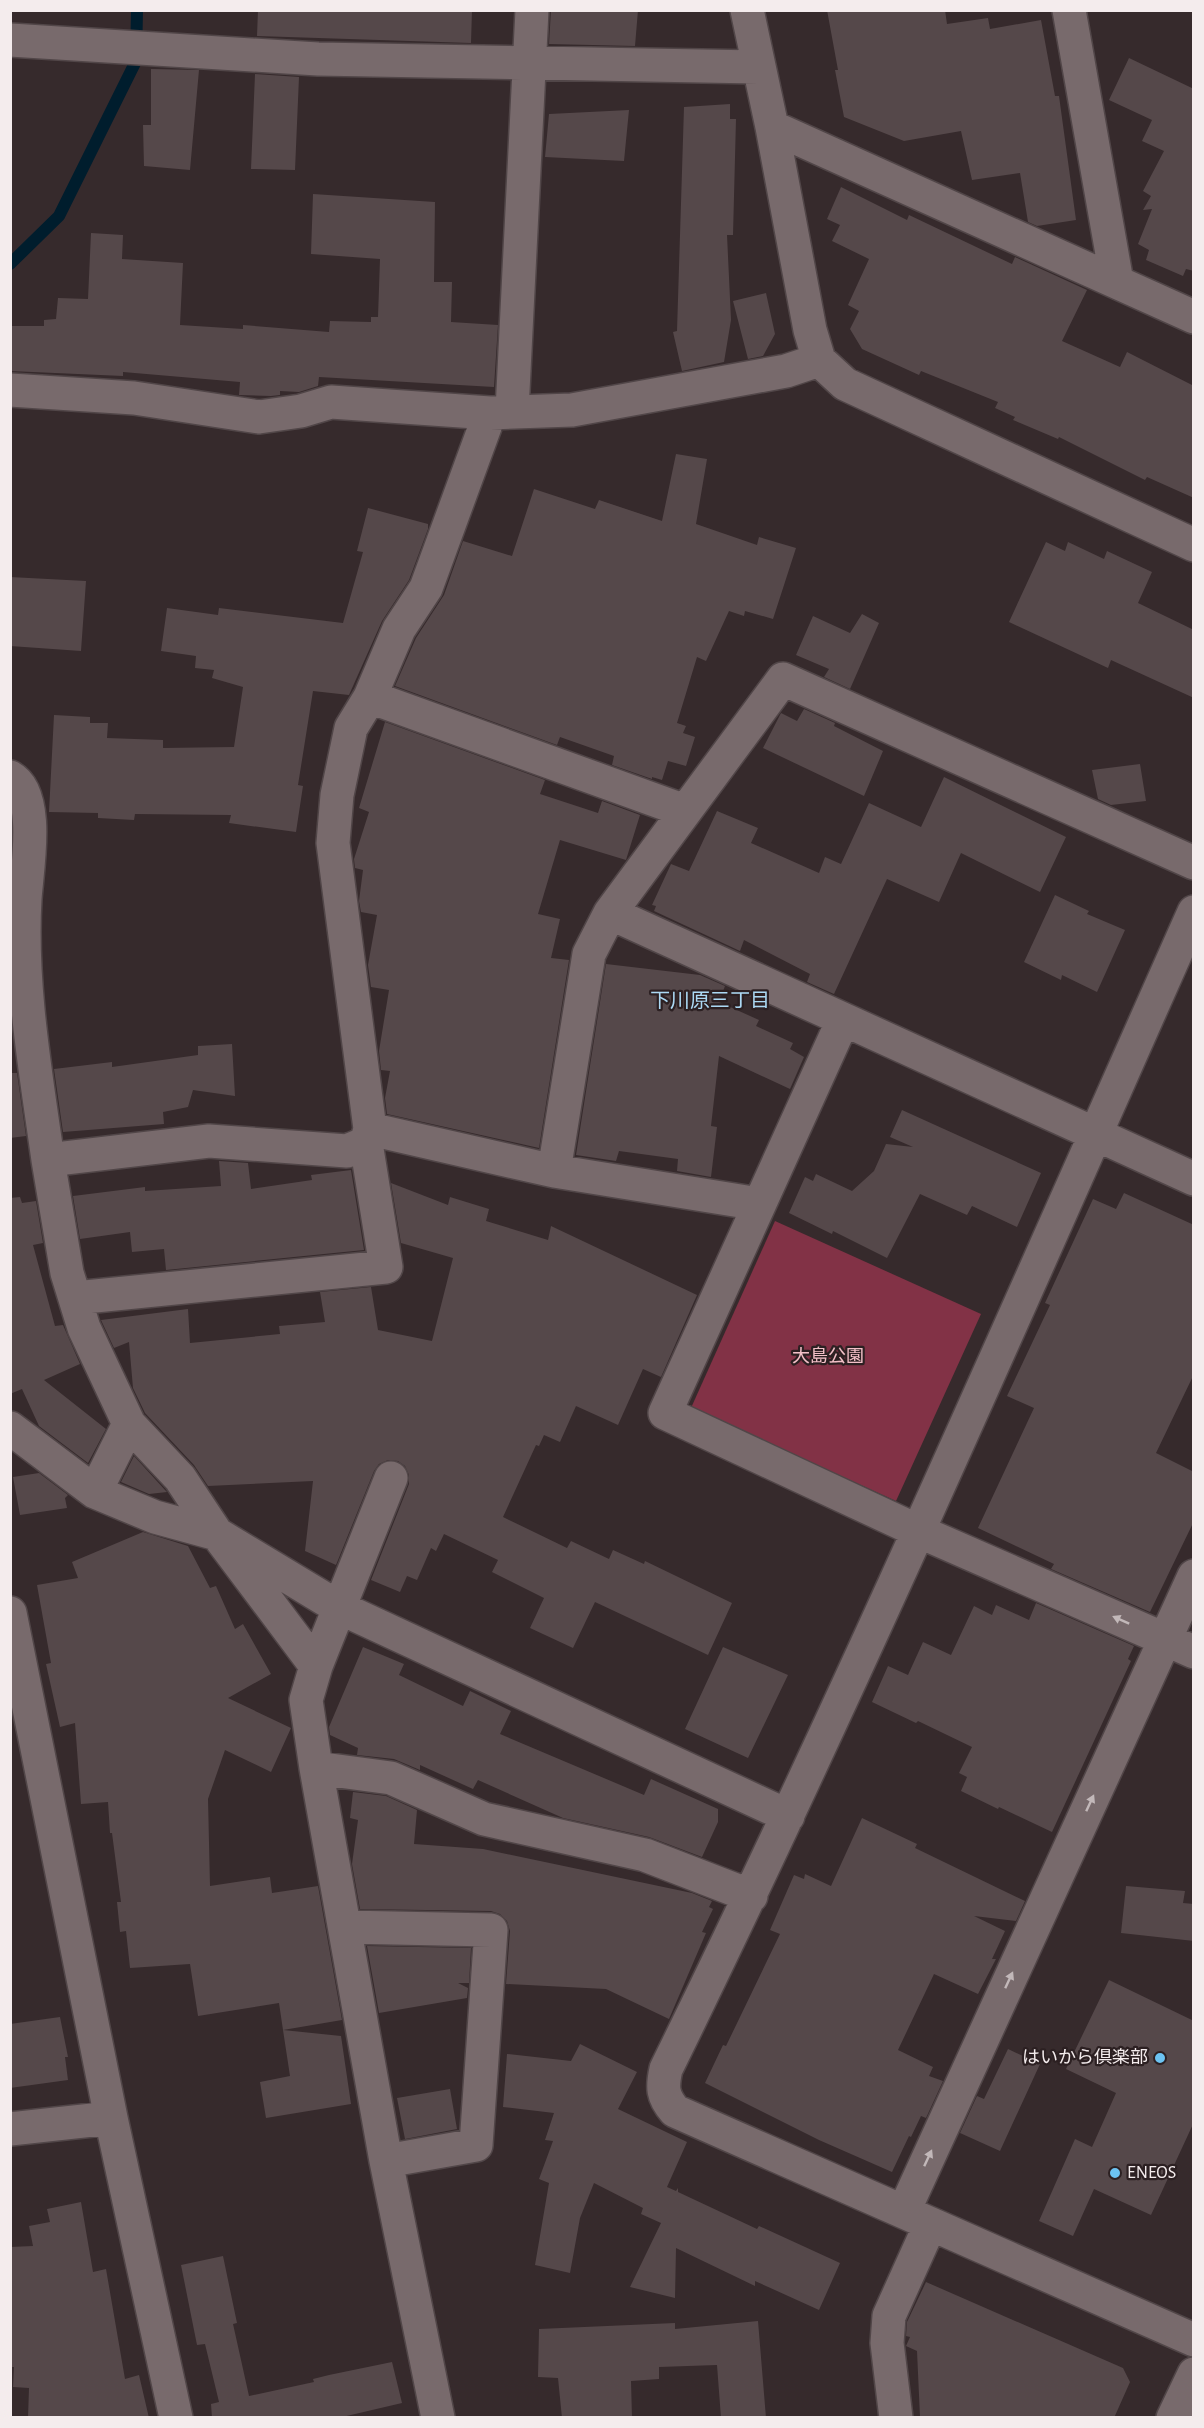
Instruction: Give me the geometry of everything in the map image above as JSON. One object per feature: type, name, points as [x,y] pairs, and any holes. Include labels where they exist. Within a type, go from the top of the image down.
[{"type":"street","points":[[75,1298],[386,1267],[333,843],[336,795],[351,728],[370,697],[399,629],[426,588],[501,412],[532,10]]},
{"type":"street","points":[[747,10],[772,127],[810,330],[819,360],[845,384],[1194,545]]},
{"type":"street","points":[[1069,10],[1117,282]]},
{"type":"street","points":[[10,40],[318,59],[758,67]]},
{"type":"street","points":[[772,127],[1194,317]]},
{"type":"street","points":[[10,390],[134,398],[259,417],[301,411],[331,402],[501,412],[572,410],[786,371],[819,360]]},
{"type":"street","points":[[554,1171],[590,954],[610,913],[783,679],[1194,863]]},
{"type":"street","points":[[370,697],[685,810]]},
{"type":"street","points":[[10,777],[20,783],[29,806],[24,920],[29,1024],[67,1273],[84,1328],[129,1424],[180,1478],[217,1534],[316,1666]]},
{"type":"street","points":[[1194,912],[918,1531],[752,1896],[666,2069],[662,2087],[666,2101],[675,2111],[1194,2340]]},
{"type":"street","points":[[610,913],[1194,1179]]},
{"type":"street","points":[[843,1020],[665,1413],[918,1531],[1179,1646]]},
{"type":"street","points":[[48,1160],[209,1141],[347,1151],[368,1136],[554,1171],[759,1204]]},
{"type":"street","points":[[95,1492],[129,1424]]},
{"type":"street","points":[[10,1428],[95,1492],[156,1517],[217,1534],[338,1608],[788,1816]]},
{"type":"street","points":[[390,1478],[316,1666],[306,1700],[386,2162],[438,2418]]},
{"type":"street","points":[[896,2418],[887,2343],[889,2316],[917,2218],[1179,1646],[1194,1576]]},
{"type":"street","points":[[10,1613],[111,2118],[176,2418]]},
{"type":"street","points":[[316,1768],[391,1778],[484,1819],[645,1855],[752,1896]]},
{"type":"street","points":[[345,1927],[491,1930],[476,2145],[386,2162]]},
{"type":"street","points":[[10,2129],[111,2118]]},
{"type":"street","points":[[1173,2418],[1194,2374]]},
{"type":"green space","name":"大島公園","points":[[775,1221],[981,1314],[896,1501],[691,1408]]},
{"type":"building","points":[[258,10],[472,10],[471,43],[257,36]]},
{"type":"building","points":[[551,10],[638,10],[635,46],[549,44]]},
{"type":"building","points":[[827,10],[945,10],[947,24],[988,18],[990,29],[1041,20],[1055,96],[1059,96],[1076,220],[1037,226],[1028,222],[1020,173],[972,180],[961,131],[904,141],[844,117]]},
{"type":"building","points":[[1129,58],[1194,89],[1194,271],[1186,269],[1183,276],[1146,260],[1149,250],[1138,244],[1152,209],[1143,210],[1151,196],[1143,191],[1164,151],[1142,141],[1152,120],[1109,100]]},
{"type":"building","points":[[151,69],[199,70],[190,170],[144,166],[143,125],[151,125]]},
{"type":"building","points":[[255,74],[299,77],[295,170],[251,169]]},
{"type":"building","points":[[730,104],[730,119],[736,119],[733,235],[727,235],[731,320],[724,362],[682,371],[673,332],[677,331],[684,107]]},
{"type":"building","points":[[629,110],[624,161],[545,157],[549,114]]},
{"type":"building","points":[[841,187],[907,220],[909,215],[1012,264],[1015,257],[1087,290],[1062,341],[1120,367],[1127,352],[1194,386],[1194,498],[1147,477],[1145,480],[1059,437],[1058,439],[1013,420],[1015,417],[995,408],[998,402],[921,371],[919,375],[862,349],[850,329],[859,311],[848,305],[869,259],[832,241],[840,225],[827,219]]},
{"type":"building","points":[[313,194],[435,202],[434,282],[452,282],[451,322],[498,325],[494,387],[319,377],[318,386],[299,392],[280,391],[280,395],[271,396],[239,395],[240,382],[123,372],[123,376],[10,371],[10,326],[44,326],[44,320],[56,319],[58,298],[88,299],[91,233],[123,235],[122,259],[183,263],[180,325],[243,329],[243,325],[329,332],[330,321],[371,322],[371,317],[378,317],[380,259],[311,254]]},
{"type":"building","points":[[766,293],[775,334],[763,356],[748,359],[733,301]]},
{"type":"building","points":[[676,454],[707,459],[696,524],[757,545],[759,537],[796,548],[773,619],[745,611],[744,616],[729,611],[706,661],[697,657],[677,723],[686,726],[683,733],[695,737],[686,766],[668,761],[662,780],[652,777],[652,779],[612,765],[614,756],[560,737],[557,745],[395,686],[416,638],[444,595],[463,541],[512,556],[534,489],[595,509],[599,500],[662,521]]},
{"type":"building","points":[[368,508],[428,524],[428,529],[409,580],[382,621],[349,695],[313,691],[298,785],[303,786],[296,832],[229,823],[231,815],[135,814],[134,820],[98,818],[98,813],[49,812],[54,715],[90,717],[90,723],[108,723],[107,738],[163,740],[163,748],[234,747],[243,687],[212,678],[214,670],[195,668],[196,656],[161,651],[167,608],[218,615],[219,608],[343,623],[363,552],[357,551]]},
{"type":"building","points":[[1046,542],[1065,551],[1068,542],[1104,559],[1107,551],[1152,572],[1138,603],[1194,630],[1194,698],[1111,660],[1108,668],[1009,622]]},
{"type":"building","points":[[10,577],[86,581],[81,651],[10,646]]},
{"type":"building","points":[[862,614],[879,623],[850,689],[824,677],[829,669],[796,655],[813,616],[850,633]]},
{"type":"building","points":[[804,709],[835,723],[834,726],[883,751],[864,796],[763,748],[781,713],[797,721]]},
{"type":"building","points":[[385,722],[545,780],[540,794],[598,813],[602,801],[640,815],[626,860],[560,840],[538,914],[560,919],[551,958],[569,960],[539,1148],[387,1114],[385,1098],[390,1071],[381,1070],[379,1051],[389,990],[371,987],[368,965],[377,915],[361,912],[359,901],[363,870],[355,868],[354,859],[369,812],[359,808]]},
{"type":"building","points":[[1140,764],[1146,801],[1111,805],[1098,799],[1092,770]]},
{"type":"building","points":[[944,777],[1066,837],[1040,892],[961,853],[939,902],[887,879],[834,994],[807,982],[810,974],[744,940],[740,951],[654,911],[656,906],[652,905],[671,864],[689,871],[717,811],[758,828],[751,843],[819,873],[825,857],[841,864],[869,803],[921,827]]},
{"type":"building","points":[[1055,895],[1089,911],[1087,914],[1125,930],[1097,992],[1062,975],[1061,980],[1024,962]]},
{"type":"building","points":[[606,964],[700,975],[725,986],[719,1002],[759,1020],[756,1026],[793,1043],[790,1049],[804,1057],[790,1089],[719,1056],[711,1126],[717,1127],[711,1177],[677,1171],[678,1159],[619,1151],[616,1161],[576,1155]]},
{"type":"building","points":[[232,1044],[235,1096],[193,1090],[188,1107],[163,1112],[164,1124],[63,1132],[54,1069],[112,1062],[112,1067],[198,1055],[198,1046]]},
{"type":"building","points":[[10,1073],[17,1073],[26,1136],[10,1138]]},
{"type":"building","points":[[902,1110],[1041,1173],[1017,1227],[972,1206],[967,1215],[920,1194],[887,1258],[833,1231],[832,1234],[789,1213],[805,1177],[813,1181],[816,1174],[852,1191],[874,1171],[886,1144],[913,1147],[890,1137]]},
{"type":"building","points":[[219,1161],[248,1163],[251,1189],[312,1180],[311,1175],[351,1170],[364,1250],[166,1270],[164,1249],[132,1252],[130,1232],[80,1239],[73,1196],[145,1187],[145,1191],[221,1186]]},
{"type":"building","points":[[391,1183],[448,1205],[450,1197],[489,1209],[486,1221],[548,1240],[551,1226],[697,1295],[661,1377],[643,1369],[618,1425],[576,1406],[560,1442],[544,1435],[539,1446],[536,1445],[503,1517],[567,1548],[571,1541],[609,1559],[613,1550],[644,1564],[645,1561],[732,1603],[708,1655],[595,1602],[573,1648],[530,1628],[544,1598],[492,1572],[498,1560],[444,1534],[436,1551],[431,1548],[417,1580],[407,1576],[400,1592],[371,1580],[409,1484],[409,1475],[405,1466],[398,1461],[388,1460],[379,1464],[374,1471],[336,1565],[305,1551],[313,1481],[208,1486],[194,1465],[145,1413],[133,1388],[129,1342],[114,1348],[101,1320],[188,1309],[190,1343],[280,1334],[279,1326],[325,1322],[320,1292],[371,1287],[378,1330],[432,1341],[453,1258],[401,1243]]},
{"type":"building","points":[[1124,1193],[1194,1225],[1194,1374],[1156,1453],[1194,1472],[1194,1521],[1150,1612],[1051,1569],[1054,1564],[978,1528],[1034,1408],[1007,1396],[1050,1305],[1045,1303],[1093,1199],[1116,1209]]},
{"type":"building","points":[[20,1197],[22,1203],[36,1201],[43,1243],[33,1245],[55,1326],[63,1325],[80,1364],[44,1380],[106,1429],[88,1463],[39,1426],[22,1389],[10,1394],[10,1198]]},
{"type":"building","points":[[134,1456],[167,1492],[149,1494],[121,1482]]},
{"type":"building","points":[[39,1473],[68,1495],[65,1498],[67,1508],[20,1515],[13,1477]]},
{"type":"building","points":[[143,1532],[188,1546],[210,1588],[216,1586],[235,1629],[243,1624],[271,1674],[228,1698],[291,1728],[271,1772],[225,1750],[208,1799],[210,1886],[270,1877],[272,1893],[318,1886],[342,2020],[283,2030],[279,2003],[198,2016],[190,1964],[130,1968],[126,1931],[120,1932],[117,1902],[121,1902],[112,1833],[110,1833],[108,1802],[81,1804],[75,1723],[60,1727],[46,1664],[51,1663],[37,1585],[78,1578],[72,1562]]},
{"type":"building","points":[[1036,1603],[1134,1646],[1128,1659],[1131,1661],[1052,1832],[961,1791],[967,1777],[959,1773],[972,1747],[872,1702],[888,1666],[908,1675],[923,1642],[951,1655],[974,1606],[992,1615],[996,1605],[1029,1620]]},
{"type":"building","points":[[363,1647],[404,1664],[399,1675],[463,1706],[470,1691],[511,1711],[500,1734],[644,1795],[651,1779],[718,1809],[718,1822],[702,1857],[649,1837],[563,1818],[478,1780],[473,1789],[420,1765],[420,1770],[394,1759],[357,1755],[358,1748],[330,1735],[329,1727]]},
{"type":"building","points":[[723,1647],[788,1675],[748,1758],[685,1729]]},
{"type":"building","points":[[353,1792],[386,1796],[417,1810],[414,1844],[483,1849],[692,1893],[712,1901],[709,1907],[713,1909],[702,1932],[706,1933],[669,2019],[606,1989],[506,1984],[510,1931],[507,1921],[500,1914],[491,1911],[360,1909],[352,1864],[358,1820],[350,1818]]},
{"type":"building","points":[[862,1818],[917,1844],[915,1848],[1025,1901],[1016,1921],[974,1916],[1005,1931],[992,1959],[996,1959],[978,1994],[934,1974],[898,2050],[933,2067],[929,2076],[943,2081],[926,2118],[921,2116],[892,2172],[819,2140],[705,2083],[723,2045],[726,2046],[780,1934],[770,1930],[794,1875],[804,1879],[805,1874],[831,1886]]},
{"type":"building","points":[[1126,1886],[1185,1891],[1183,1903],[1194,1904],[1194,1941],[1121,1933]]},
{"type":"building","points":[[367,1946],[471,1948],[469,1983],[458,1983],[468,1988],[467,1998],[379,2013]]},
{"type":"building","points":[[1109,1980],[1194,2021],[1194,2122],[1151,2215],[1094,2189],[1073,2236],[1039,2221],[1075,2139],[1092,2147],[1116,2093],[1066,2069]]},
{"type":"building","points":[[60,2017],[68,2057],[65,2057],[68,2080],[10,2088],[10,2024]]},
{"type":"building","points":[[283,2030],[341,2036],[351,2104],[266,2118],[260,2082],[290,2076]]},
{"type":"building","points":[[580,2044],[637,2072],[618,2109],[687,2142],[667,2187],[676,2191],[678,2188],[678,2192],[757,2229],[759,2226],[840,2263],[819,2310],[755,2281],[755,2286],[676,2248],[675,2298],[630,2287],[661,2223],[641,2214],[643,2208],[594,2183],[580,2218],[570,2273],[535,2265],[549,2183],[539,2179],[553,2141],[545,2140],[554,2113],[503,2107],[507,2054],[571,2061]]},
{"type":"building","points":[[1008,2049],[1040,2064],[1000,2151],[960,2133],[977,2096],[984,2099]]},
{"type":"building","points":[[450,2089],[457,2129],[405,2139],[397,2098]]},
{"type":"building","points":[[81,2202],[93,2272],[106,2269],[125,2379],[139,2375],[149,2418],[28,2418],[29,2388],[13,2387],[14,2367],[10,2367],[10,2247],[33,2246],[29,2226],[50,2222],[47,2209]]},
{"type":"building","points":[[223,2256],[237,2323],[233,2324],[249,2396],[314,2382],[313,2379],[329,2375],[392,2362],[402,2403],[338,2418],[212,2418],[211,2404],[219,2402],[205,2344],[197,2345],[181,2265]]},
{"type":"building","points":[[926,2282],[1123,2368],[1130,2382],[1114,2418],[920,2417],[917,2351],[906,2346],[910,2337],[906,2336],[907,2322]]},
{"type":"building","points":[[758,2321],[766,2418],[721,2418],[717,2365],[659,2367],[659,2379],[631,2381],[632,2418],[562,2418],[558,2378],[538,2377],[539,2329],[675,2323],[675,2329]]},
{"type":"waterway","points":[[10,264],[59,216],[136,61],[137,10]]},
{"type":"place","name":"はいから倶楽部","points":[[1160,2058]]},
{"type":"place","name":"ENEOS","points":[[1115,2173]]},
{"type":"district","name":"下川原三丁目","points":[[710,1001]]}]
